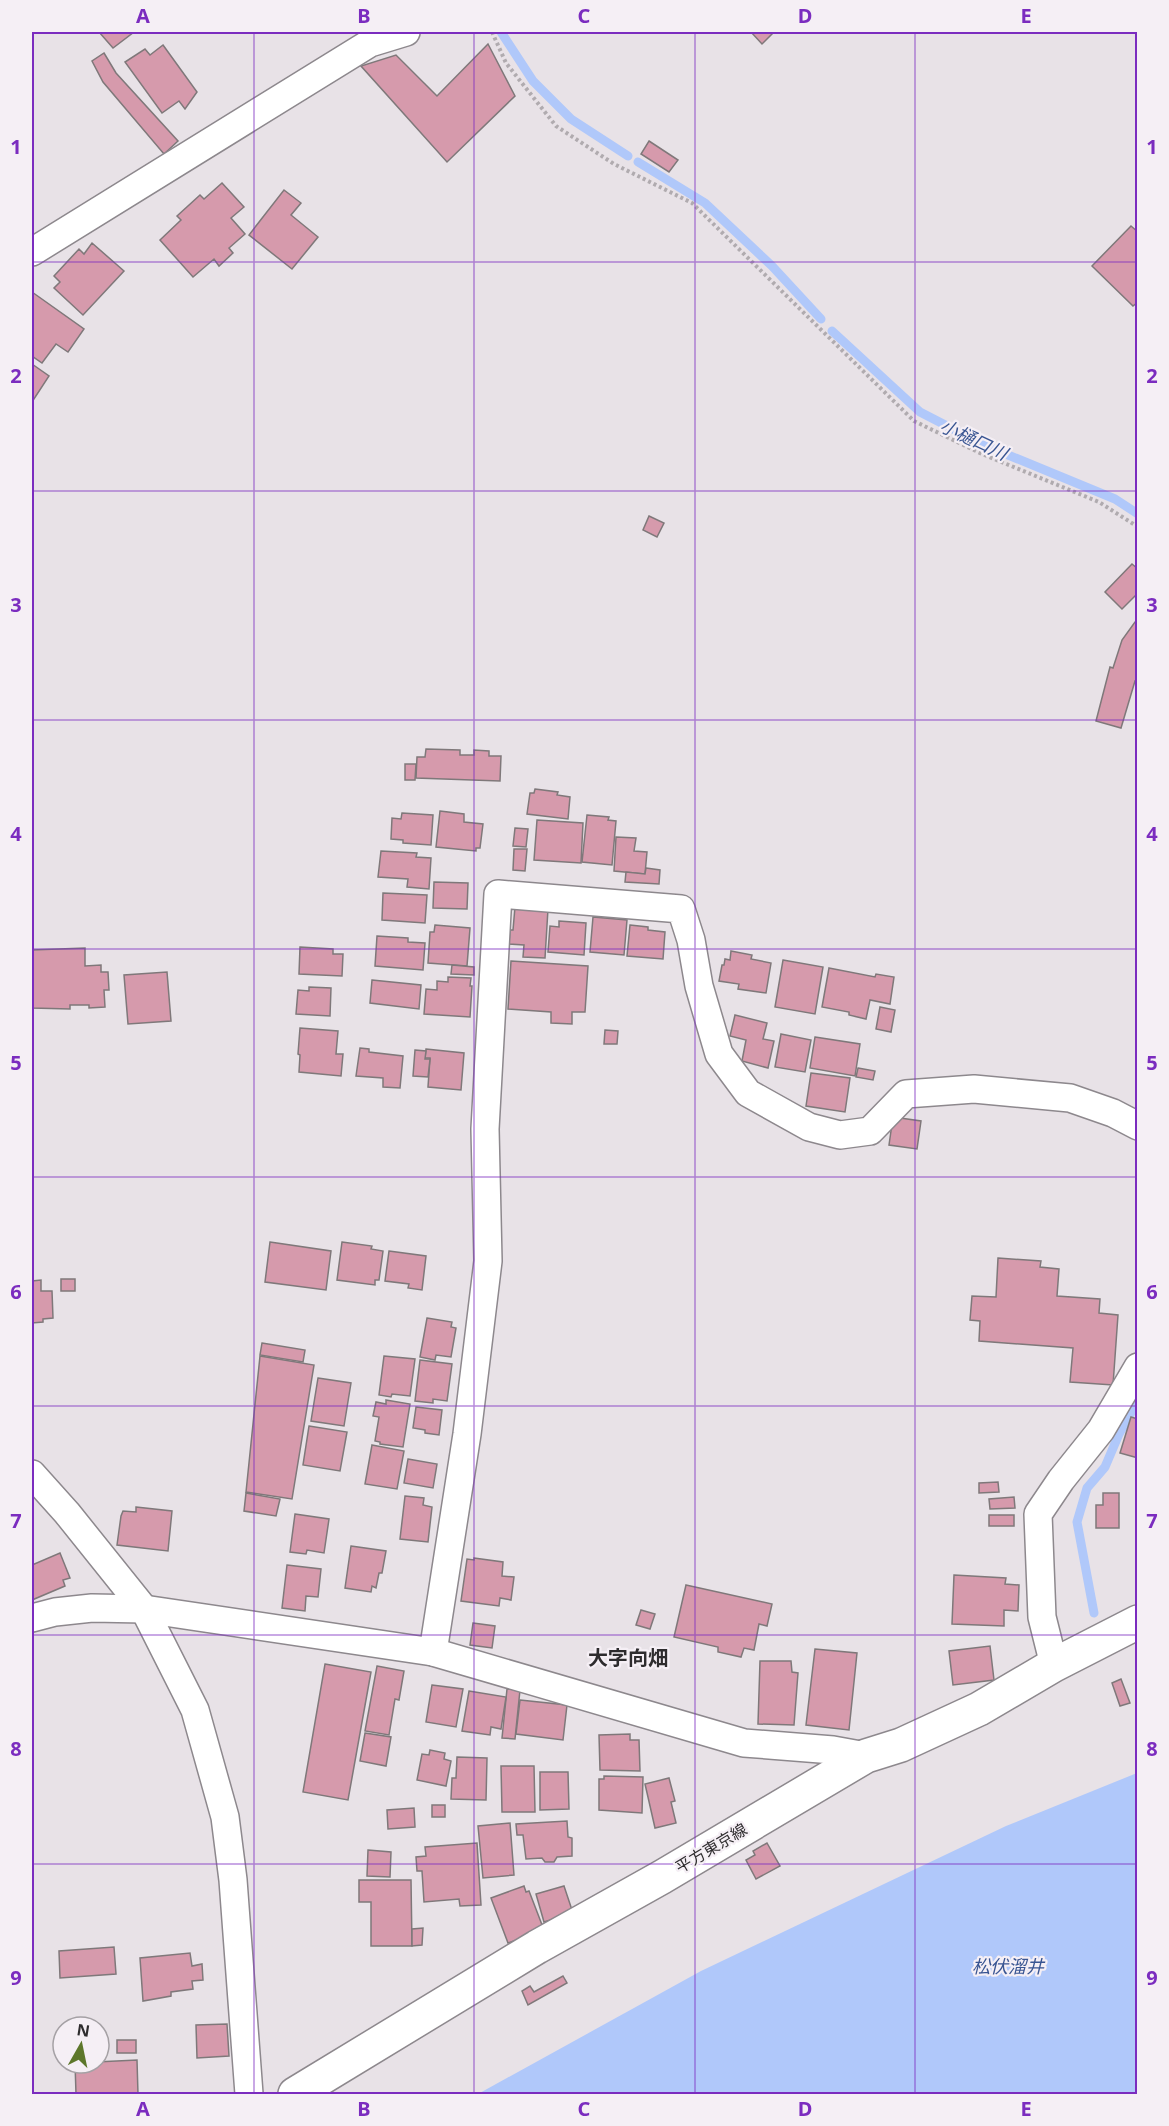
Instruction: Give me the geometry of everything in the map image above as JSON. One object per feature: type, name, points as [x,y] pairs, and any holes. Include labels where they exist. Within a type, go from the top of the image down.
[{"type":"main road","name":"平方東京線","points":[[295,2094],[537,1947],[662,1877],[866,1756],[901,1744],[979,1708],[1054,1665],[1137,1622]]},
{"type":"street","points":[[32,252],[370,43],[406,32]]},
{"type":"street","points":[[433,1652],[467,1434],[488,1261],[485,1129],[498,894],[681,909],[692,940],[699,986],[719,1054],[748,1093],[809,1127],[840,1135],[870,1131],[906,1094],[974,1089],[1070,1098],[1113,1113],[1137,1126]]},
{"type":"street","points":[[1054,1665],[1041,1617],[1038,1514],[1060,1480],[1101,1430],[1137,1367]]},
{"type":"street","points":[[32,1474],[67,1513],[144,1609],[195,1710],[225,1817],[234,1891],[249,2094]]},
{"type":"street","points":[[32,1617],[92,1608],[144,1609],[433,1652],[744,1743],[833,1750],[866,1756]]},
{"type":"path","points":[[492,32],[506,63],[556,126],[614,164],[692,203],[914,421],[982,454],[1099,502],[1137,527]]},
{"type":"water","name":"松伏溜井","points":[[1137,1773],[1137,2094],[478,2094],[701,1971],[1006,1826]]},
{"type":"building","points":[[99,32],[134,32],[113,48]]},
{"type":"building","points":[[751,32],[772,32],[773,33],[762,44]]},
{"type":"building","points":[[488,44],[515,96],[447,162],[361,66],[396,55],[437,96]]},
{"type":"building","points":[[163,45],[197,92],[185,109],[179,101],[162,113],[125,62],[145,49],[150,55]]},
{"type":"building","points":[[104,53],[116,73],[178,141],[164,154],[103,82],[92,61]]},
{"type":"building","points":[[649,141],[678,160],[669,172],[641,154]]},
{"type":"building","points":[[222,183],[244,207],[231,218],[245,234],[229,248],[233,253],[219,266],[214,259],[193,277],[160,240],[181,220],[177,216],[200,195],[204,199]]},
{"type":"building","points":[[284,190],[301,203],[291,215],[318,237],[292,269],[249,235]]},
{"type":"building","points":[[1131,226],[1138,232],[1138,302],[1133,306],[1092,266]]},
{"type":"building","points":[[92,243],[124,271],[83,315],[54,288],[60,282],[54,276],[79,249],[84,254]]},
{"type":"building","points":[[32,292],[84,329],[68,352],[56,344],[42,363],[32,356]]},
{"type":"building","points":[[32,364],[49,376],[32,402]]},
{"type":"building","points":[[649,516],[664,523],[657,537],[643,530]]},
{"type":"building","points":[[1132,564],[1138,569],[1138,593],[1122,609],[1105,592]]},
{"type":"building","points":[[1138,620],[1138,682],[1135,681],[1121,728],[1096,721],[1110,667],[1113,668],[1122,640]]},
{"type":"building","points":[[426,749],[460,750],[460,755],[474,755],[474,750],[489,751],[489,756],[501,756],[500,781],[416,778],[417,757],[425,757]]},
{"type":"building","points":[[405,764],[416,764],[415,780],[405,780]]},
{"type":"building","points":[[535,789],[558,792],[557,795],[570,797],[568,819],[527,814],[530,793],[534,793]]},
{"type":"building","points":[[440,811],[464,814],[464,822],[483,824],[480,848],[476,848],[476,851],[436,847]]},
{"type":"building","points":[[402,813],[433,815],[431,845],[403,843],[403,840],[391,839],[392,818],[401,819]]},
{"type":"building","points":[[587,815],[609,817],[608,820],[616,821],[612,865],[582,862]]},
{"type":"building","points":[[537,820],[583,823],[581,863],[534,860]]},
{"type":"building","points":[[515,828],[528,829],[526,847],[513,846]]},
{"type":"building","points":[[616,837],[636,838],[634,851],[647,852],[645,874],[614,871]]},
{"type":"building","points":[[514,849],[527,849],[525,871],[513,870]]},
{"type":"building","points":[[381,851],[417,853],[416,857],[431,858],[429,889],[407,887],[408,879],[378,877]]},
{"type":"building","points":[[646,868],[660,870],[659,884],[625,882],[626,872],[645,874]]},
{"type":"building","points":[[434,882],[468,883],[467,909],[433,908]]},
{"type":"building","points":[[383,893],[427,895],[425,923],[382,920]]},
{"type":"building","points":[[515,907],[548,909],[545,958],[523,957],[524,945],[509,944]]},
{"type":"building","points":[[593,917],[627,920],[624,955],[590,952]]},
{"type":"building","points":[[559,921],[586,923],[584,955],[548,952],[550,926],[559,927]]},
{"type":"building","points":[[435,925],[470,928],[467,966],[428,963],[430,932],[434,932]]},
{"type":"building","points":[[630,925],[665,932],[663,959],[627,956]]},
{"type":"building","points":[[377,936],[408,938],[408,942],[425,943],[423,970],[375,966]]},
{"type":"building","points":[[300,947],[333,949],[333,954],[343,954],[342,976],[299,974]]},
{"type":"building","points":[[85,948],[85,966],[101,965],[101,972],[108,972],[109,990],[104,990],[105,1007],[89,1008],[89,1005],[70,1005],[70,1009],[32,1008],[32,950]]},
{"type":"building","points":[[731,951],[752,955],[751,959],[771,963],[766,993],[738,989],[739,984],[719,981],[722,965],[725,959],[730,960]]},
{"type":"building","points":[[783,960],[823,967],[815,1014],[775,1007]]},
{"type":"building","points":[[511,961],[588,966],[585,1012],[572,1012],[572,1024],[551,1023],[551,1012],[508,1009]]},
{"type":"building","points":[[452,965],[474,967],[474,975],[451,974]]},
{"type":"building","points":[[829,968],[875,977],[876,974],[894,977],[890,1004],[870,1000],[866,1019],[849,1015],[849,1012],[822,1007]]},
{"type":"building","points":[[167,972],[171,1021],[128,1024],[124,975]]},
{"type":"building","points":[[448,977],[471,978],[470,1017],[424,1014],[426,989],[437,990],[437,981],[448,982]]},
{"type":"building","points":[[372,980],[421,985],[419,1009],[370,1003]]},
{"type":"building","points":[[309,987],[331,988],[330,1016],[296,1014],[298,990],[309,991]]},
{"type":"building","points":[[880,1007],[895,1010],[891,1032],[876,1029]]},
{"type":"building","points":[[735,1015],[767,1023],[763,1039],[774,1041],[768,1068],[742,1061],[746,1040],[730,1036]]},
{"type":"building","points":[[300,1028],[338,1031],[336,1054],[343,1054],[341,1076],[299,1072]]},
{"type":"building","points":[[605,1030],[618,1031],[617,1044],[604,1044]]},
{"type":"building","points":[[781,1034],[811,1040],[805,1072],[775,1067]]},
{"type":"building","points":[[815,1037],[860,1044],[855,1076],[810,1068]]},
{"type":"building","points":[[360,1048],[369,1049],[369,1052],[403,1056],[400,1088],[383,1087],[383,1078],[356,1076]]},
{"type":"building","points":[[426,1049],[464,1053],[461,1090],[428,1087],[430,1058],[425,1058]]},
{"type":"building","points":[[415,1050],[426,1051],[425,1059],[430,1059],[428,1077],[413,1076]]},
{"type":"building","points":[[858,1068],[875,1071],[873,1080],[856,1077]]},
{"type":"building","points":[[811,1073],[850,1078],[845,1112],[806,1106]]},
{"type":"building","points":[[893,1117],[921,1121],[917,1149],[889,1145]]},
{"type":"building","points":[[270,1242],[331,1251],[326,1290],[265,1282]]},
{"type":"building","points":[[342,1242],[372,1246],[371,1249],[383,1251],[379,1280],[375,1280],[375,1285],[337,1280]]},
{"type":"building","points":[[389,1251],[426,1256],[422,1290],[408,1288],[409,1284],[385,1281]]},
{"type":"building","points":[[998,1258],[1041,1261],[1040,1267],[1059,1269],[1057,1296],[1100,1299],[1099,1313],[1118,1315],[1113,1385],[1070,1382],[1073,1348],[979,1341],[980,1321],[970,1320],[972,1296],[996,1297]]},
{"type":"building","points":[[61,1279],[75,1279],[75,1291],[61,1291]]},
{"type":"building","points":[[41,1280],[41,1291],[52,1291],[53,1318],[32,1323],[32,1281]]},
{"type":"building","points":[[427,1318],[452,1322],[451,1327],[456,1328],[451,1357],[436,1355],[435,1360],[420,1357]]},
{"type":"building","points":[[262,1343],[305,1350],[303,1362],[260,1355]]},
{"type":"building","points":[[260,1356],[314,1365],[292,1499],[246,1492]]},
{"type":"building","points":[[384,1356],[415,1359],[410,1396],[379,1395]]},
{"type":"building","points":[[420,1360],[452,1364],[447,1401],[433,1399],[433,1403],[415,1401]]},
{"type":"building","points":[[318,1378],[351,1383],[344,1426],[311,1421]]},
{"type":"building","points":[[386,1400],[410,1404],[403,1447],[380,1444],[375,1441],[379,1417],[373,1416],[376,1402],[386,1404]]},
{"type":"building","points":[[416,1407],[442,1410],[439,1435],[413,1428]]},
{"type":"building","points":[[1131,1417],[1138,1419],[1138,1458],[1120,1453]]},
{"type":"building","points":[[309,1426],[347,1432],[340,1471],[303,1465]]},
{"type":"building","points":[[372,1445],[404,1451],[397,1489],[365,1484]]},
{"type":"building","points":[[408,1459],[437,1464],[433,1488],[404,1483]]},
{"type":"building","points":[[998,1482],[999,1492],[979,1493],[979,1483]]},
{"type":"building","points":[[246,1493],[280,1499],[276,1516],[244,1511]]},
{"type":"building","points":[[1103,1493],[1119,1493],[1119,1528],[1096,1528],[1096,1505],[1103,1505]]},
{"type":"building","points":[[405,1496],[424,1498],[423,1505],[432,1507],[428,1542],[400,1539]]},
{"type":"building","points":[[1014,1497],[1015,1508],[990,1509],[989,1499]]},
{"type":"building","points":[[136,1507],[172,1511],[168,1551],[117,1545],[123,1511],[136,1512]]},
{"type":"building","points":[[295,1514],[329,1519],[324,1553],[307,1550],[306,1554],[290,1552]]},
{"type":"building","points":[[989,1515],[1014,1515],[1014,1526],[989,1526]]},
{"type":"building","points":[[351,1546],[386,1551],[382,1573],[379,1573],[376,1588],[372,1586],[371,1592],[345,1588]]},
{"type":"building","points":[[60,1553],[70,1578],[63,1580],[65,1586],[32,1600],[32,1565]]},
{"type":"building","points":[[474,1558],[503,1562],[502,1576],[514,1577],[511,1600],[500,1598],[499,1606],[461,1601],[467,1559],[474,1560]]},
{"type":"building","points":[[287,1565],[321,1569],[318,1597],[306,1596],[305,1611],[282,1608]]},
{"type":"building","points":[[954,1575],[1006,1578],[1005,1584],[1019,1585],[1018,1611],[1004,1610],[1004,1626],[952,1624]]},
{"type":"building","points":[[686,1585],[772,1604],[767,1626],[759,1624],[754,1650],[744,1648],[741,1657],[718,1652],[718,1647],[674,1637]]},
{"type":"building","points":[[641,1610],[655,1614],[650,1629],[636,1625]]},
{"type":"building","points":[[473,1623],[495,1626],[492,1648],[470,1645]]},
{"type":"building","points":[[990,1646],[994,1680],[953,1685],[949,1651]]},
{"type":"building","points":[[815,1649],[857,1653],[849,1730],[806,1725]]},
{"type":"building","points":[[760,1661],[791,1661],[792,1672],[798,1673],[794,1725],[758,1724]]},
{"type":"building","points":[[325,1664],[371,1672],[348,1800],[303,1792]]},
{"type":"building","points":[[377,1666],[404,1671],[399,1700],[395,1699],[389,1735],[365,1731]]},
{"type":"building","points":[[1121,1679],[1130,1703],[1120,1706],[1112,1683]]},
{"type":"building","points":[[432,1685],[463,1689],[456,1727],[426,1722]]},
{"type":"building","points":[[507,1689],[520,1690],[515,1739],[502,1738]]},
{"type":"building","points":[[469,1691],[506,1697],[501,1729],[491,1727],[490,1735],[462,1731]]},
{"type":"building","points":[[520,1700],[567,1705],[563,1740],[516,1734]]},
{"type":"building","points":[[365,1733],[391,1737],[386,1766],[360,1761]]},
{"type":"building","points":[[630,1734],[630,1740],[639,1740],[640,1771],[600,1770],[599,1735]]},
{"type":"building","points":[[430,1750],[445,1753],[444,1759],[451,1761],[446,1786],[417,1780],[422,1754],[429,1755]]},
{"type":"building","points":[[457,1757],[487,1758],[486,1800],[451,1799],[452,1778],[456,1778]]},
{"type":"building","points":[[501,1766],[534,1766],[535,1812],[502,1812]]},
{"type":"building","points":[[540,1772],[568,1772],[569,1809],[540,1810]]},
{"type":"building","points":[[604,1776],[643,1777],[642,1813],[599,1810],[599,1779],[604,1779]]},
{"type":"building","points":[[669,1778],[675,1801],[671,1802],[676,1823],[655,1828],[645,1784]]},
{"type":"building","points":[[432,1805],[445,1805],[445,1817],[432,1817]]},
{"type":"building","points":[[414,1808],[415,1827],[388,1829],[387,1810]]},
{"type":"building","points":[[567,1821],[568,1837],[572,1838],[572,1856],[557,1857],[554,1862],[545,1862],[542,1858],[526,1859],[523,1835],[517,1835],[516,1824]]},
{"type":"building","points":[[510,1823],[514,1875],[483,1878],[478,1826]]},
{"type":"building","points":[[477,1843],[481,1905],[460,1906],[459,1899],[424,1902],[422,1871],[417,1871],[416,1857],[426,1856],[425,1847]]},
{"type":"building","points":[[767,1843],[780,1866],[756,1879],[746,1860],[755,1855],[753,1851]]},
{"type":"building","points":[[368,1850],[391,1852],[390,1877],[367,1876]]},
{"type":"building","points":[[359,1880],[411,1880],[412,1946],[371,1946],[371,1902],[359,1902]]},
{"type":"building","points":[[524,1886],[526,1892],[529,1891],[544,1930],[508,1943],[491,1898]]},
{"type":"building","points":[[564,1886],[573,1913],[544,1922],[536,1894]]},
{"type":"building","points":[[423,1928],[422,1945],[412,1946],[412,1929]]},
{"type":"building","points":[[114,1947],[116,1974],[60,1978],[59,1951]]},
{"type":"building","points":[[190,1953],[192,1966],[202,1964],[203,1980],[192,1981],[193,1989],[171,1992],[171,1996],[143,2001],[140,1958]]},
{"type":"building","points":[[563,1976],[567,1983],[528,2005],[522,1991],[530,1986],[534,1992]]},
{"type":"building","points":[[227,2024],[229,2056],[197,2058],[196,2025]]},
{"type":"building","points":[[117,2040],[136,2040],[136,2053],[117,2053]]},
{"type":"building","points":[[137,2060],[138,2094],[76,2094],[75,2075],[111,2075],[111,2061]]},
{"type":"waterway","name":"小樋口川","points":[[501,32],[533,81],[571,119],[628,156]]},
{"type":"waterway","name":"小樋口川","points":[[638,162],[705,203],[772,266],[821,319]]},
{"type":"waterway","name":"小樋口川","points":[[832,331],[920,412],[984,445],[1115,499],[1138,514]]},
{"type":"waterway","name":"小樋口川","points":[[1094,1613],[1077,1522],[1087,1488],[1105,1467],[1119,1434],[1138,1400]]},
{"type":"district","name":"大字向畑","points":[[628,1657]]}]
